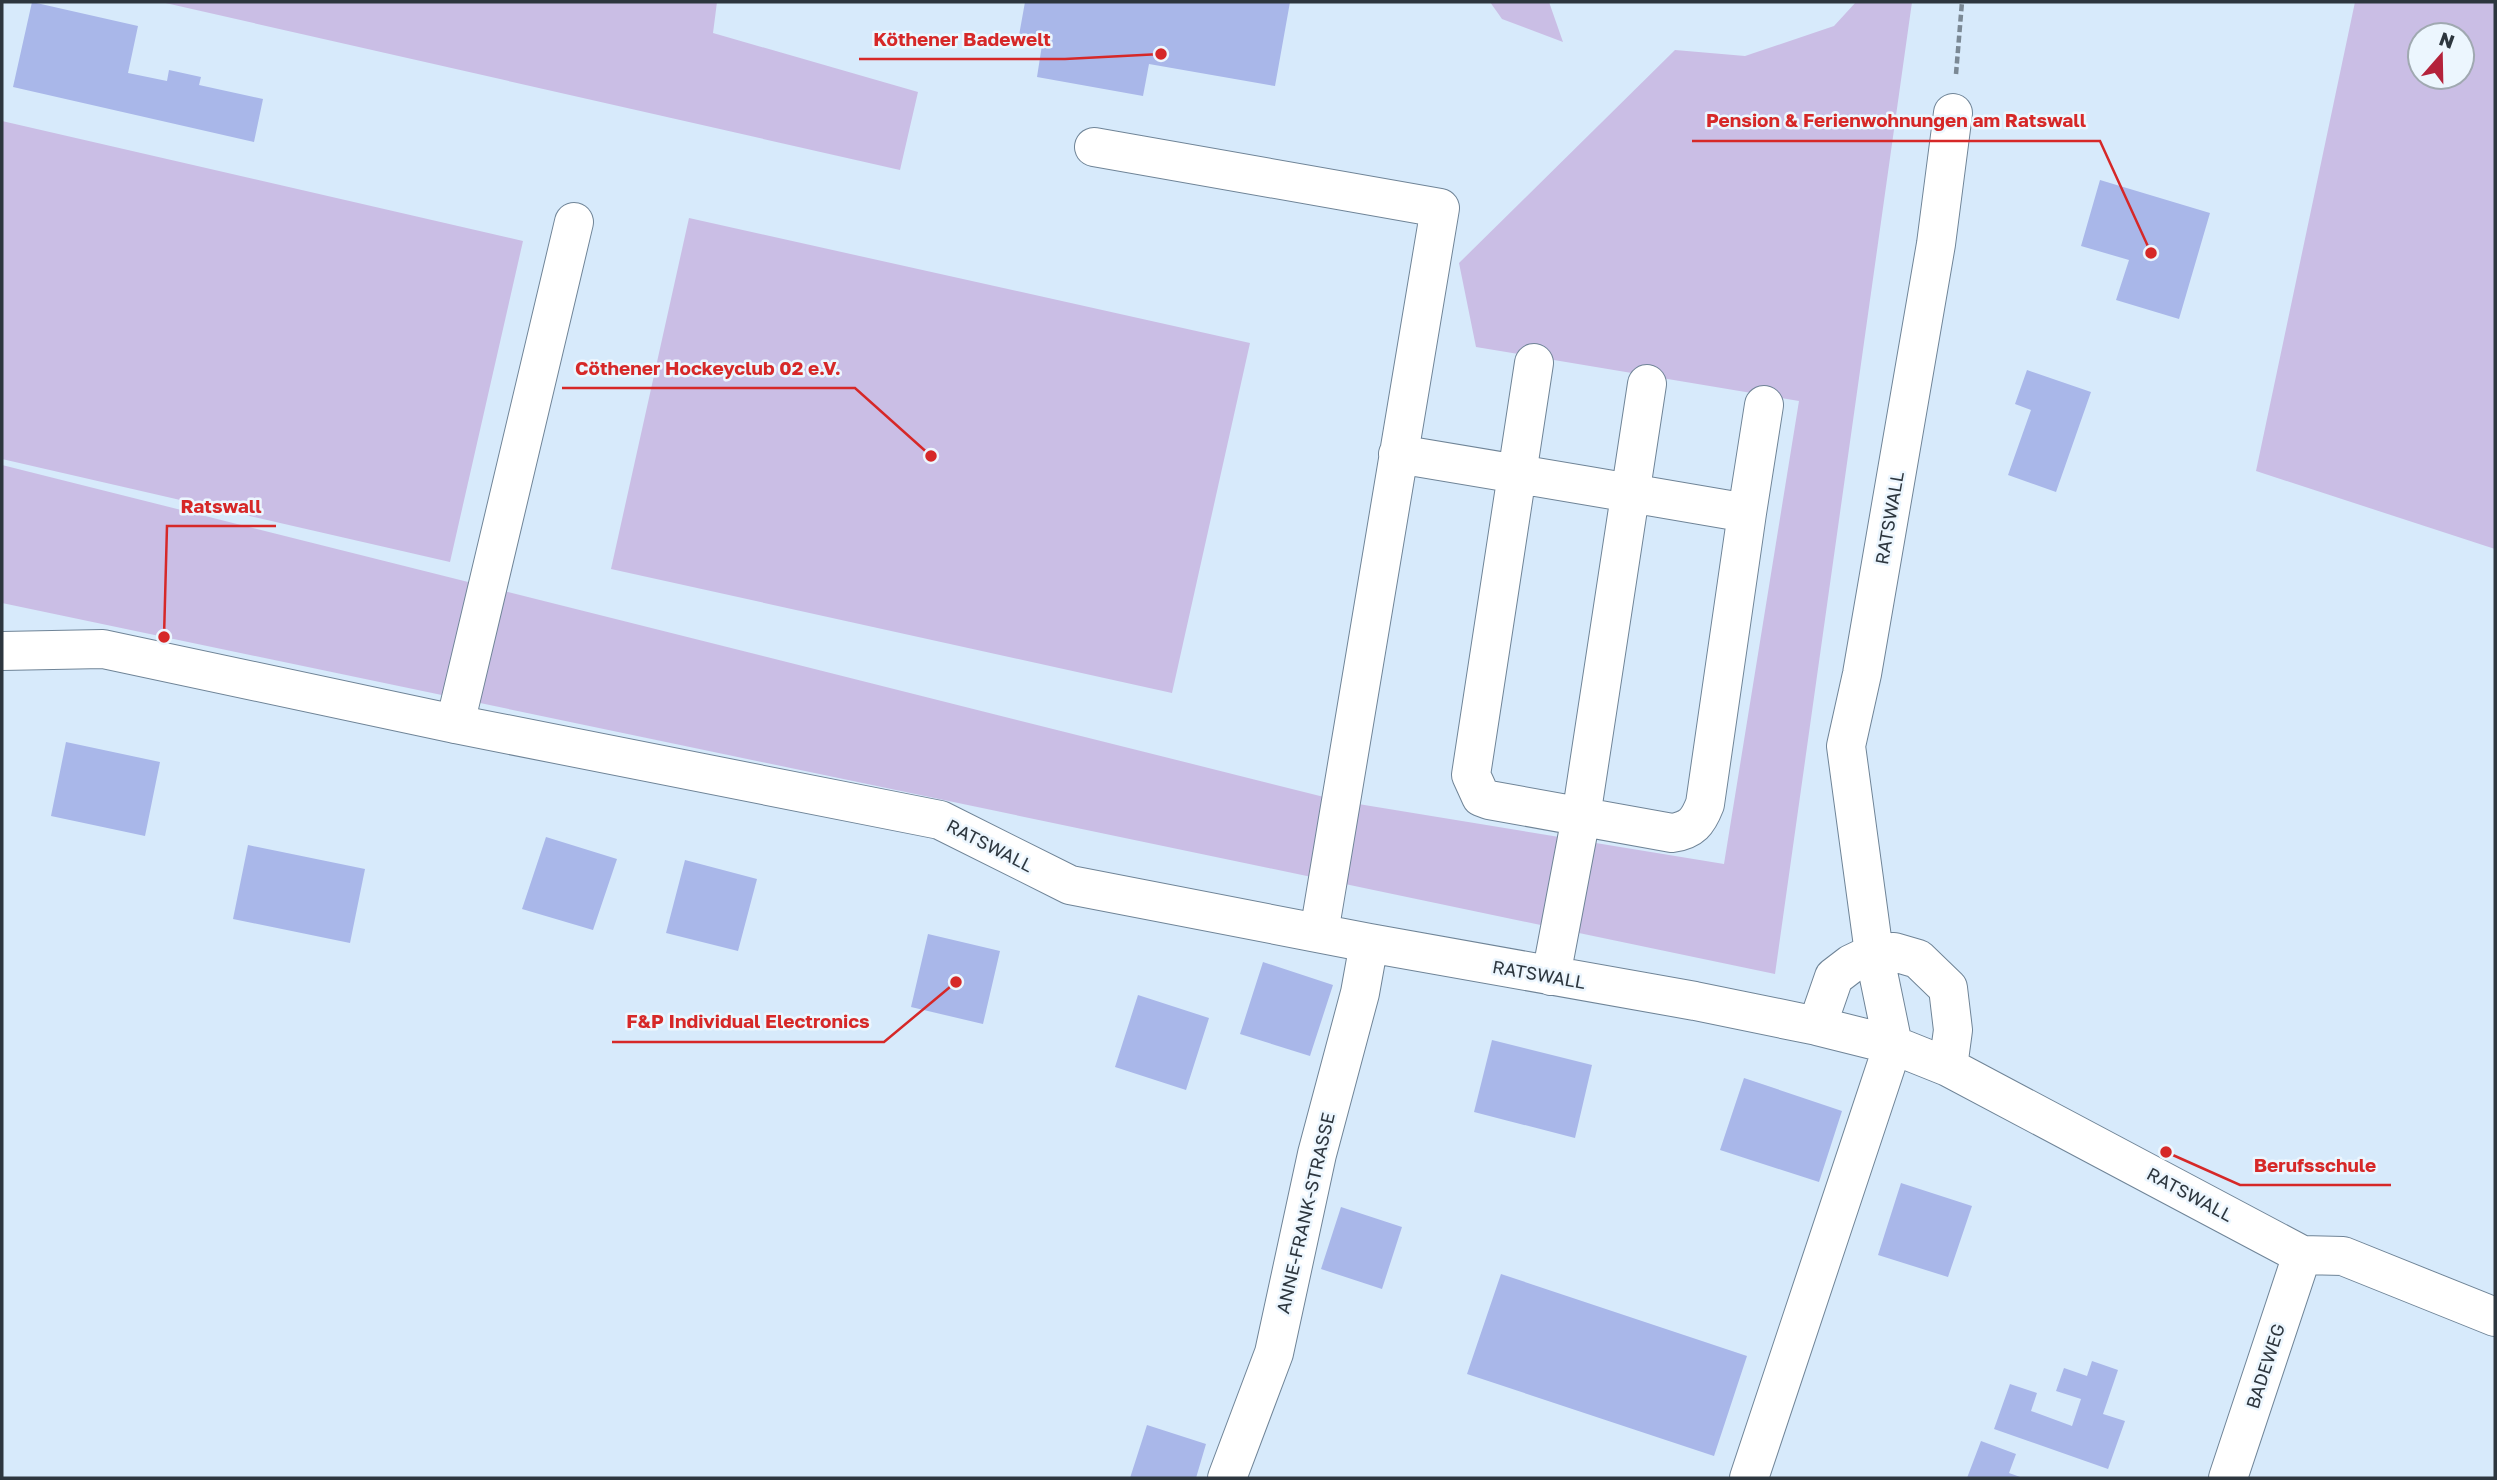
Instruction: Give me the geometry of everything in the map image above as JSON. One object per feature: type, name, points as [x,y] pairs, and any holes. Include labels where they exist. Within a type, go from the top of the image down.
[{"type":"street","name":"RATSWALL","points":[[1893,1045],[1874,953],[1846,746],[1862,674],[1929,284],[1953,113]]},
{"type":"street","points":[[1094,147],[1440,208],[1319,933]]},
{"type":"street","points":[[455,723],[573,222]]},
{"type":"street","points":[[1534,363],[1471,775],[1481,797],[1581,817],[1672,833],[1688,831],[1699,820],[1705,804],[1764,405]]},
{"type":"street","points":[[1551,976],[1581,817],[1647,384]]},
{"type":"street","points":[[1398,454],[1747,513]]},
{"type":"street","name":"RATSWALL","points":[[2,651],[103,649],[940,820],[1070,886],[1817,1026],[1893,1045],[1948,1067],[2302,1255],[2343,1256],[2495,1317]]},
{"type":"street","name":"ANNE-FRANK-STRASSE","points":[[1227,1478],[1274,1353],[1317,1154],[1360,993],[1369,943]]},
{"type":"street","points":[[1817,1026],[1834,977],[1851,964],[1874,953],[1894,953],[1918,959],[1948,988],[1953,1030],[1948,1067]]},
{"type":"street","points":[[1749,1478],[1893,1045]]},
{"type":"street","name":"BADEWEG","points":[[2228,1478],[2302,1255]]},
{"type":"path","points":[[1953,113],[1962,2]]},
{"type":"shaded area","points":[[161,2],[717,2],[713,33],[918,92],[900,170]]},
{"type":"shaded area","points":[[1490,2],[1549,2],[1563,42],[1502,19]]},
{"type":"shaded area","points":[[1856,2],[1912,2],[1775,974],[2,603],[2,465],[1340,801],[1724,864],[1799,401],[1476,347],[1459,263],[1675,50],[1745,56],[1834,26]]},
{"type":"shaded area","points":[[2355,2],[2495,2],[2495,549],[2256,471]]},
{"type":"shaded area","points":[[2,121],[523,241],[450,562],[2,459]]},
{"type":"shaded area","points":[[689,218],[1250,343],[1172,693],[611,569]]},
{"type":"building","points":[[32,2],[138,26],[128,73],[167,81],[169,70],[201,77],[199,85],[263,99],[254,142],[13,87]]},
{"type":"building","points":[[1025,2],[1290,2],[1275,86],[1149,64],[1143,96],[1037,77],[1042,45],[1018,41]]},
{"type":"building","points":[[2100,180],[2210,213],[2179,319],[2116,300],[2129,260],[2081,246]]},
{"type":"building","points":[[2027,370],[2091,392],[2056,492],[2008,475],[2031,410],[2015,404]]},
{"type":"building","points":[[66,742],[160,762],[145,836],[51,816]]},
{"type":"building","points":[[546,837],[617,859],[593,930],[522,909]]},
{"type":"building","points":[[248,845],[365,869],[350,943],[233,919]]},
{"type":"building","points":[[685,860],[757,879],[738,951],[666,933]]},
{"type":"building","points":[[928,934],[1000,951],[983,1024],[911,1007]]},
{"type":"building","points":[[1263,962],[1333,985],[1310,1056],[1240,1034]]},
{"type":"building","points":[[1138,995],[1209,1018],[1186,1090],[1115,1067]]},
{"type":"building","points":[[1492,1040],[1592,1065],[1575,1138],[1474,1112]]},
{"type":"building","points":[[1744,1078],[1842,1111],[1819,1182],[1720,1150]]},
{"type":"building","points":[[1901,1183],[1972,1206],[1948,1277],[1878,1255]]},
{"type":"building","points":[[1341,1207],[1402,1227],[1382,1289],[1321,1269]]},
{"type":"building","points":[[1501,1274],[1747,1356],[1714,1456],[1467,1374]]},
{"type":"building","points":[[2092,1361],[2118,1370],[2103,1414],[2125,1421],[2108,1469],[1994,1429],[2010,1384],[2037,1393],[2031,1411],[2072,1426],[2081,1399],[2056,1391],[2064,1368],[2087,1376]]},
{"type":"building","points":[[1147,1425],[1206,1444],[1196,1478],[1130,1478]]},
{"type":"building","points":[[1981,1441],[2016,1454],[2009,1473],[2023,1478],[1967,1478]]},
{"type":"place","name":"Köthener Badewelt","points":[[1161,54]]},
{"type":"place","name":"Pension & Ferienwohnungen am Ratswall","points":[[2151,253]]},
{"type":"place","name":"Cöthener Hockeyclub 02 e.V.","points":[[931,456]]},
{"type":"place","name":"Ratswall","points":[[164,637]]},
{"type":"place","name":"F&P Individual Electronics","points":[[956,982]]},
{"type":"place","name":"Berufsschule","points":[[2166,1152]]}]
